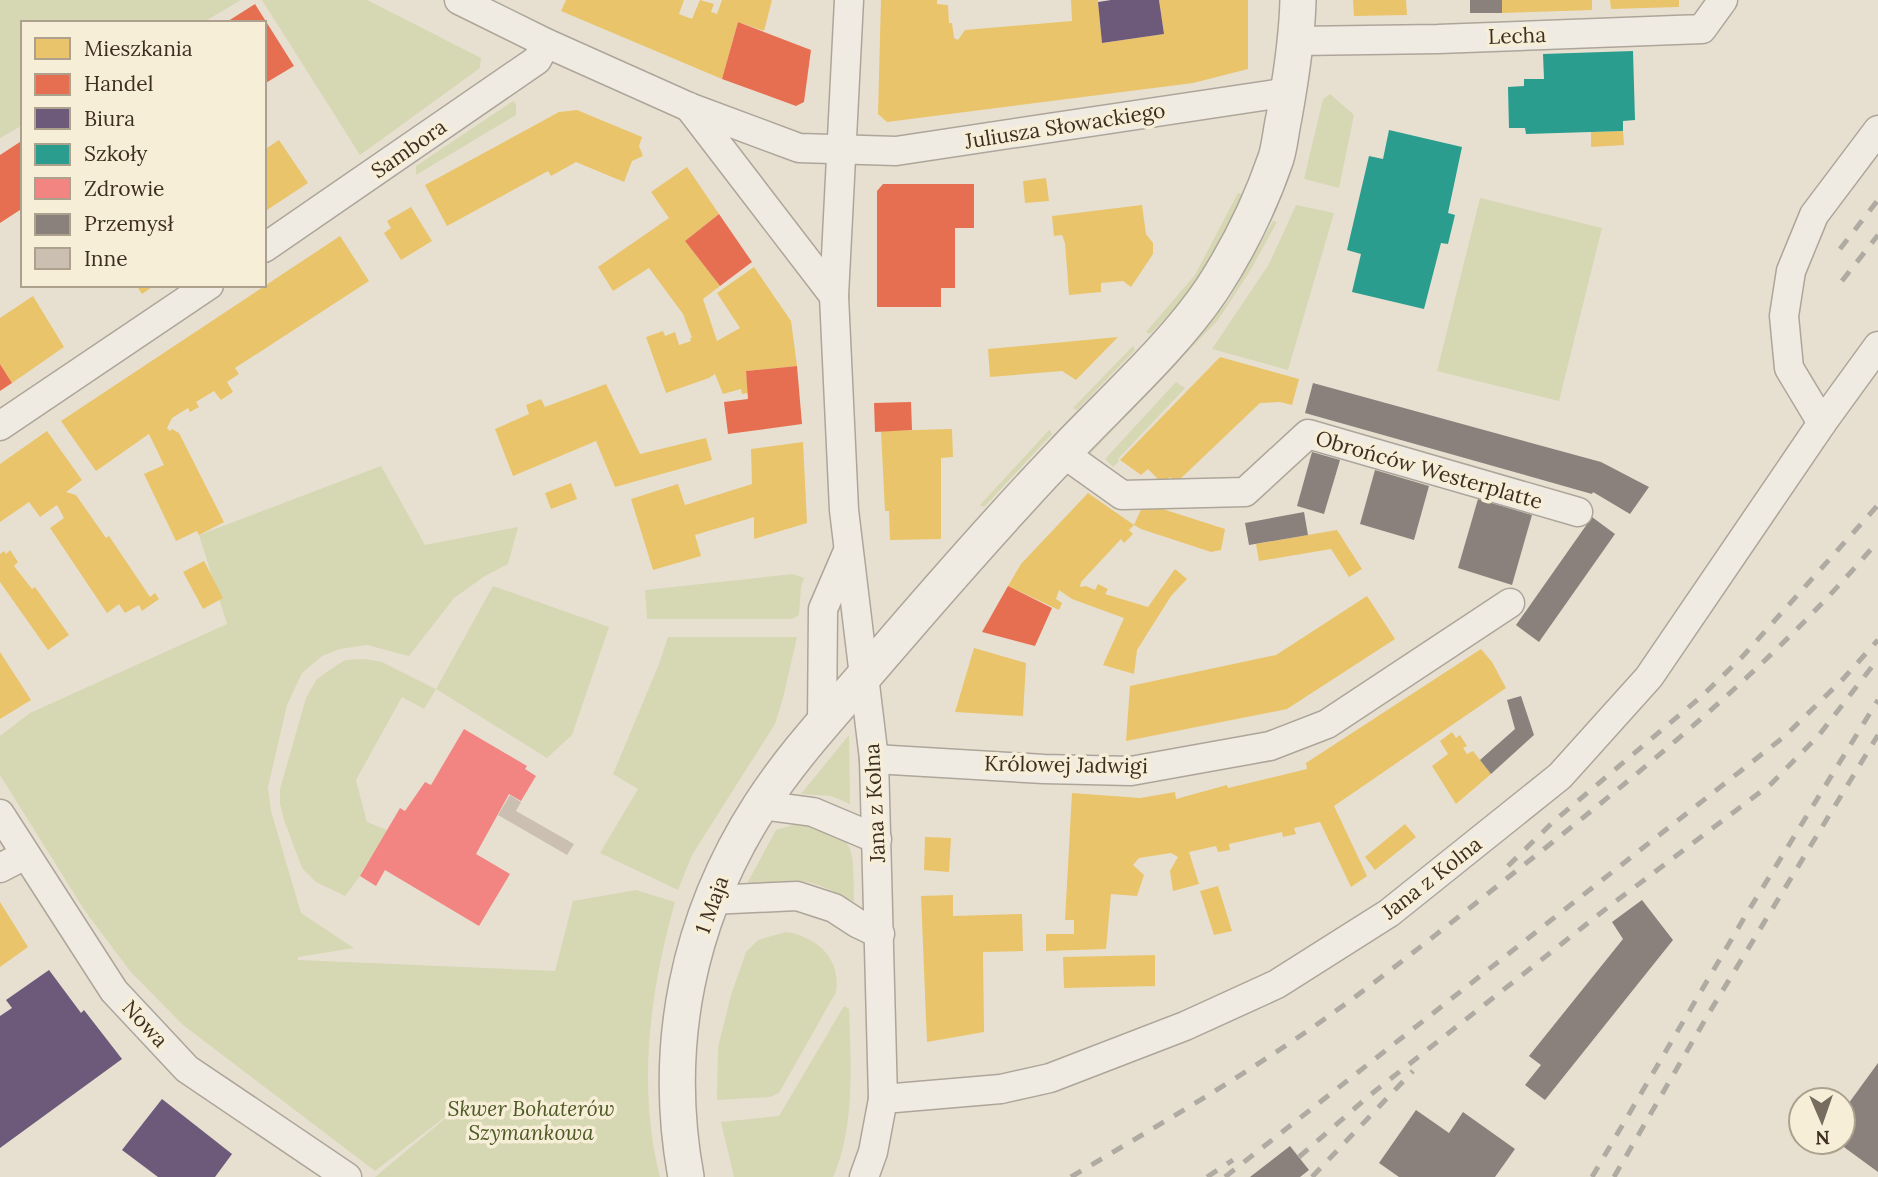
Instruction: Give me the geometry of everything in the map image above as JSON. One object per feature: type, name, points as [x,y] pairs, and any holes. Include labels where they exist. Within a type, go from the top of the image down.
[{"type":"street","name":"Juliusza Słowackiego","points":[[460,0],[546,43],[689,107],[799,148],[896,151],[1289,92]]},
{"type":"street","name":"Jana z Kolna","points":[[849,0],[834,296],[844,510],[874,759],[883,1099],[873,1152],[864,1177]]},
{"type":"street","points":[[864,676],[966,557],[1164,347],[1212,289],[1258,202],[1276,155],[1297,41],[1298,0]]},
{"type":"street","name":"Lecha","points":[[1297,41],[1438,39],[1702,29],[1723,0]]},
{"type":"street","name":"Sambora","points":[[266,247],[537,60],[546,43]]},
{"type":"street","points":[[689,107],[834,296]]},
{"type":"street","points":[[1822,423],[1789,368],[1784,316],[1791,271],[1814,215],[1878,130]]},
{"type":"street","points":[[0,426],[206,287]]},
{"type":"street","name":"Jana z Kolna","points":[[883,1099],[1001,1089],[1050,1078],[1185,1026],[1277,984],[1389,913],[1560,776],[1649,677],[1822,423],[1878,346]]},
{"type":"street","name":"Obrońców Westerplatte","points":[[1063,453],[1122,495],[1245,492],[1308,434],[1578,512]]},
{"type":"street","points":[[821,724],[822,609],[849,548]]},
{"type":"street","name":"Królowej Jadwigi","points":[[874,759],[1131,771],[1270,746],[1327,724],[1510,603]]},
{"type":"street","name":"1 Maja","points":[[686,1177],[677,1113],[678,1030],[688,974],[711,900],[728,861],[761,804],[821,724],[864,676]]},
{"type":"street","points":[[761,804],[813,812],[877,839]]},
{"type":"street","name":"Nowa","points":[[0,814],[114,990],[187,1069],[347,1177]]},
{"type":"street","points":[[0,868],[25,855]]},
{"type":"street","points":[[711,900],[797,896],[834,908],[880,934]]},
{"type":"green space","points":[[0,0],[241,0],[205,21],[21,21],[21,126],[0,138]]},
{"type":"green space","points":[[262,0],[367,0],[481,58],[480,68],[360,155]]},
{"type":"green space","points":[[1330,94],[1354,115],[1339,188],[1304,179],[1323,99]]},
{"type":"green space","points":[[513,101],[516,104],[516,115],[416,175],[416,166]]},
{"type":"green space","points":[[1238,193],[1244,195],[1204,269],[1165,319],[1150,334],[1146,332],[1195,275]]},
{"type":"green space","points":[[1480,198],[1602,228],[1559,401],[1437,371]]},
{"type":"green space","points":[[1296,205],[1334,213],[1288,370],[1212,349],[1269,264]]},
{"type":"green space","points":[[1273,221],[1277,222],[1250,271],[1218,320],[1091,453],[1088,451],[1201,334],[1228,301]]},
{"type":"green space","points":[[1133,346],[1135,350],[1077,410],[1073,408]]},
{"type":"green space","points":[[1176,382],[1185,388],[1113,467],[1105,459]]},
{"type":"green space","points":[[1050,429],[1052,434],[984,507],[980,505]]},
{"type":"green space","name":"Skwer Bohaterów Szymankowa","points":[[381,466],[425,545],[518,527],[508,564],[454,598],[409,656],[367,645],[340,649],[322,656],[302,673],[287,705],[268,787],[271,811],[301,913],[354,948],[298,957],[298,960],[555,971],[573,901],[636,890],[675,902],[653,1004],[648,1073],[653,1143],[660,1177],[375,1177],[472,1096],[375,1171],[183,1025],[130,971],[85,911],[0,775],[0,736],[30,713],[227,624],[199,535]]},
{"type":"green space","points":[[793,574],[804,578],[799,615],[792,619],[647,619],[645,590]]},
{"type":"green space","points":[[493,586],[609,627],[572,735],[547,758],[436,689]]},
{"type":"green space","points":[[668,637],[797,637],[775,724],[692,855],[678,890],[600,853],[638,789],[613,774]]},
{"type":"green space","points":[[365,659],[382,662],[436,689],[424,709],[402,697],[356,780],[367,822],[387,830],[360,876],[345,896],[316,882],[302,868],[284,820],[280,789],[306,698],[316,680],[345,660]]},
{"type":"green space","points":[[849,735],[850,804],[831,796],[801,794]]},
{"type":"green space","points":[[793,825],[830,831],[841,836],[848,844],[853,866],[854,902],[813,883],[801,881],[776,882],[744,889],[776,830]]},
{"type":"green space","points":[[786,932],[808,939],[825,951],[835,969],[836,992],[779,1093],[770,1097],[717,1100],[718,1047],[731,995],[746,952],[758,940]]},
{"type":"green space","points":[[844,1006],[849,1009],[850,1094],[845,1138],[833,1177],[734,1177],[721,1122],[779,1116]]},
{"type":"building: Mieszkania","points":[[566,0],[684,0],[679,14],[692,19],[700,0],[714,4],[711,12],[717,14],[722,0],[772,0],[764,31],[738,22],[722,79],[561,11]]},
{"type":"building: Mieszkania","points":[[881,0],[937,0],[937,4],[948,5],[949,23],[952,23],[954,38],[958,40],[965,30],[1072,21],[1071,0],[1098,0],[1102,43],[1164,34],[1159,0],[1248,0],[1248,69],[1193,83],[887,122],[878,114]]},
{"type":"building: Mieszkania","points":[[1353,0],[1406,0],[1407,15],[1354,16]]},
{"type":"building: Mieszkania","points":[[1502,0],[1592,0],[1592,10],[1502,13]]},
{"type":"building: Mieszkania","points":[[1610,0],[1679,0],[1679,7],[1611,9]]},
{"type":"building: Mieszkania","points":[[577,110],[642,137],[639,146],[643,156],[632,161],[624,182],[576,162],[551,176],[548,171],[447,226],[425,185],[559,112]]},
{"type":"building: Mieszkania","points":[[1623,131],[1624,145],[1591,147],[1591,132]]},
{"type":"building: Mieszkania","points":[[279,140],[308,183],[266,211],[266,149]]},
{"type":"building: Mieszkania","points":[[687,167],[719,214],[685,241],[720,286],[703,299],[717,341],[740,328],[717,293],[754,267],[791,321],[797,366],[746,371],[748,393],[742,394],[741,389],[723,394],[715,374],[666,393],[646,337],[663,331],[665,336],[675,332],[679,345],[691,341],[683,314],[649,268],[613,291],[598,267],[669,218],[651,192]]},
{"type":"building: Mieszkania","points":[[1046,178],[1049,201],[1025,203],[1023,181]]},
{"type":"building: Mieszkania","points":[[1142,205],[1146,234],[1153,243],[1153,254],[1131,287],[1123,281],[1101,283],[1101,292],[1069,295],[1065,243],[1062,235],[1054,236],[1052,216]]},
{"type":"building: Mieszkania","points":[[411,207],[432,241],[401,260],[384,233],[391,228],[387,221]]},
{"type":"building: Mieszkania","points":[[340,236],[369,281],[235,368],[239,374],[227,382],[233,392],[221,400],[214,391],[196,402],[199,407],[190,412],[188,408],[172,418],[167,428],[179,433],[224,522],[199,535],[197,531],[176,541],[144,474],[164,465],[149,434],[96,471],[61,421]]},
{"type":"building: Mieszkania","points":[[137,287],[152,287],[142,294]]},
{"type":"building: Mieszkania","points":[[33,296],[64,347],[12,383],[0,364],[0,318]]},
{"type":"building: Mieszkania","points":[[1118,337],[1076,380],[1062,371],[990,377],[988,349]]},
{"type":"building: Mieszkania","points":[[1220,357],[1299,379],[1292,405],[1280,402],[1260,403],[1176,483],[1170,477],[1163,484],[1148,469],[1141,475],[1120,460]]},
{"type":"building: Mieszkania","points":[[606,384],[640,454],[706,438],[712,460],[615,487],[596,441],[513,476],[495,429],[529,414],[526,405],[541,399],[545,407]]},
{"type":"building: Mieszkania","points":[[952,429],[953,457],[941,458],[941,539],[890,540],[889,511],[885,511],[881,431]]},
{"type":"building: Mieszkania","points":[[47,431],[82,480],[66,492],[76,495],[106,538],[109,536],[150,597],[155,593],[159,599],[142,611],[139,605],[125,613],[119,604],[107,613],[50,528],[64,518],[57,505],[40,517],[29,502],[0,522],[0,464]]},
{"type":"building: Mieszkania","points":[[803,442],[807,523],[754,539],[754,517],[695,535],[701,556],[653,570],[631,499],[678,484],[685,505],[752,484],[751,449]]},
{"type":"building: Mieszkania","points":[[571,483],[577,499],[551,509],[545,493]]},
{"type":"building: Mieszkania","points":[[1088,493],[1134,525],[1129,530],[1133,534],[1124,543],[1121,539],[1081,582],[1080,587],[1086,586],[1095,590],[1098,584],[1108,589],[1105,594],[1148,607],[1175,569],[1187,579],[1171,596],[1137,650],[1134,674],[1103,665],[1124,618],[1072,599],[1059,590],[1056,599],[1062,603],[1059,610],[1008,586],[1021,564]]},
{"type":"building: Mieszkania","points":[[1144,503],[1225,529],[1221,550],[1211,552],[1134,525]]},
{"type":"building: Mieszkania","points":[[1337,530],[1362,569],[1349,577],[1331,549],[1259,561],[1256,544]]},
{"type":"building: Mieszkania","points":[[10,550],[18,562],[14,566],[32,589],[35,587],[69,635],[48,650],[0,582],[0,554],[4,551],[6,554]]},
{"type":"building: Mieszkania","points":[[204,561],[223,598],[203,609],[183,572]]},
{"type":"building: Mieszkania","points":[[1367,596],[1395,639],[1287,709],[1126,741],[1130,686],[1276,655]]},
{"type":"building: Mieszkania","points":[[974,648],[1026,663],[1023,716],[955,712]]},
{"type":"building: Mieszkania","points":[[1481,649],[1492,662],[1506,688],[1334,806],[1367,876],[1351,887],[1320,822],[1294,828],[1296,834],[1283,837],[1282,832],[1229,844],[1230,850],[1218,852],[1216,846],[1189,852],[1199,884],[1173,891],[1170,871],[1178,857],[1171,853],[1139,858],[1133,865],[1144,875],[1137,896],[1111,894],[1106,949],[1046,951],[1046,934],[1074,934],[1074,920],[1065,920],[1072,793],[1140,798],[1175,792],[1176,799],[1227,785],[1228,788],[1307,769],[1306,763]]},
{"type":"building: Mieszkania","points":[[0,652],[31,700],[0,719]]},
{"type":"building: Mieszkania","points":[[1452,732],[1456,738],[1460,735],[1467,746],[1463,748],[1467,754],[1473,751],[1491,774],[1456,804],[1432,766],[1448,754],[1440,741]]},
{"type":"building: Mieszkania","points":[[1405,824],[1416,837],[1375,870],[1365,857]]},
{"type":"building: Mieszkania","points":[[925,837],[951,838],[949,872],[924,870]]},
{"type":"building: Mieszkania","points":[[1218,886],[1232,931],[1214,935],[1200,891]]},
{"type":"building: Mieszkania","points":[[953,895],[953,916],[1022,914],[1023,951],[983,952],[984,1032],[927,1042],[921,896]]},
{"type":"building: Mieszkania","points":[[0,902],[28,947],[0,967]]},
{"type":"building: Mieszkania","points":[[1155,955],[1155,986],[1064,988],[1063,957]]},
{"type":"building: Handel","points":[[255,4],[266,21],[228,21]]},
{"type":"building: Handel","points":[[266,21],[294,66],[266,83]]},
{"type":"building: Handel","points":[[738,22],[811,50],[804,102],[796,106],[722,79]]},
{"type":"building: Handel","points":[[21,141],[21,209],[0,223],[0,155]]},
{"type":"building: Handel","points":[[883,184],[974,184],[974,228],[955,228],[955,288],[941,288],[941,307],[877,307],[877,191]]},
{"type":"building: Handel","points":[[719,214],[752,262],[720,286],[685,241]]},
{"type":"building: Handel","points":[[0,364],[12,383],[0,391]]},
{"type":"building: Handel","points":[[797,366],[802,424],[728,434],[724,402],[748,399],[746,371]]},
{"type":"building: Handel","points":[[911,402],[912,430],[875,432],[874,403]]},
{"type":"building: Handel","points":[[1008,586],[1052,608],[1035,646],[982,632]]},
{"type":"building: Biura","points":[[1159,0],[1164,34],[1102,43],[1098,2]]},
{"type":"building: Biura","points":[[49,970],[81,1013],[84,1010],[122,1059],[0,1148],[0,1016],[12,1008],[6,1000]]},
{"type":"building: Biura","points":[[162,1099],[232,1154],[215,1177],[158,1177],[122,1150]]},
{"type":"building: Szkoły","points":[[1633,51],[1635,120],[1623,121],[1623,131],[1526,134],[1525,128],[1509,128],[1508,87],[1524,86],[1524,79],[1544,79],[1543,54]]},
{"type":"building: Szkoły","points":[[1389,130],[1462,147],[1448,213],[1455,215],[1448,244],[1441,243],[1424,309],[1352,292],[1361,254],[1347,250],[1369,156],[1383,159]]},
{"type":"building: Zdrowie","points":[[464,729],[527,766],[525,769],[536,776],[521,801],[509,794],[476,854],[510,874],[479,926],[385,870],[376,886],[360,876],[400,808],[405,811],[425,782],[431,785]]},
{"type":"building: Przemysł","points":[[1470,0],[1502,0],[1502,13],[1470,13]]},
{"type":"building: Przemysł","points":[[1313,383],[1601,462],[1649,487],[1630,514],[1593,492],[1592,494],[1305,413]]},
{"type":"building: Przemysł","points":[[1312,452],[1340,460],[1324,514],[1297,506]]},
{"type":"building: Przemysł","points":[[1375,470],[1429,486],[1414,540],[1360,524]]},
{"type":"building: Przemysł","points":[[1478,499],[1532,515],[1512,585],[1458,568]]},
{"type":"building: Przemysł","points":[[1304,512],[1308,535],[1249,545],[1245,523]]},
{"type":"building: Przemysł","points":[[1592,517],[1615,534],[1539,642],[1516,625]]},
{"type":"building: Przemysł","points":[[1521,696],[1534,735],[1491,774],[1480,760],[1515,729],[1507,700]]},
{"type":"building: Przemysł","points":[[1642,900],[1673,940],[1545,1100],[1525,1085],[1541,1065],[1529,1056],[1623,939],[1612,922]]},
{"type":"building: Przemysł","points":[[1878,1063],[1878,1172],[1856,1156],[1857,1092]]},
{"type":"building: Przemysł","points":[[1416,1110],[1449,1133],[1463,1112],[1515,1149],[1495,1177],[1399,1177],[1379,1163]]},
{"type":"building: Przemysł","points":[[1290,1146],[1309,1170],[1300,1177],[1250,1177]]},
{"type":"building: Inne","points":[[510,795],[521,802],[516,811],[574,844],[567,855],[498,815]]},
{"type":"railway","points":[[1840,249],[1878,200]]},
{"type":"railway","points":[[1842,281],[1878,235]]},
{"type":"railway","points":[[1508,866],[1554,821],[1702,696],[1743,656],[1878,505]]},
{"type":"railway","points":[[1071,1177],[1278,1051],[1344,1005],[1445,928],[1633,777],[1718,703],[1800,625],[1878,541]]},
{"type":"railway","points":[[1225,1177],[1785,736],[1878,640]]},
{"type":"railway","points":[[1299,1157],[1370,1095],[1607,908],[1771,784],[1819,735],[1878,659]]},
{"type":"railway","points":[[1592,1177],[1744,918],[1878,700]]},
{"type":"railway","points":[[1614,1177],[1709,1013],[1878,735]]},
{"type":"railway","points":[[1312,1177],[1413,1071]]},
{"type":"railway","points":[[1207,1177],[1233,1160]]}]
